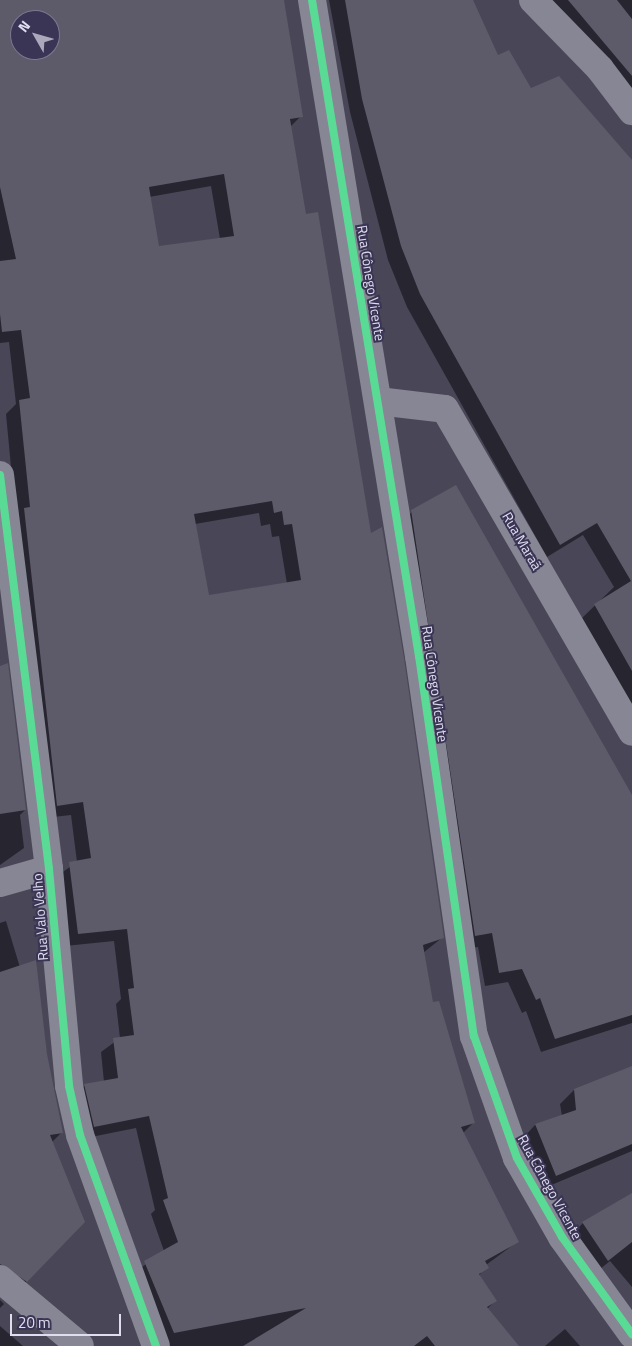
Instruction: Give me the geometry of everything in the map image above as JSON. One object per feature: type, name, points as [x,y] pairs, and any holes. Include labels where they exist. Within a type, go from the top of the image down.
[{"type":"street","name":"Rua Cônego Vicente","points":[[312,0],[378,401],[474,1036],[517,1158],[562,1237],[632,1334]]},
{"type":"street","points":[[533,0],[600,69],[632,111]]},
{"type":"street","name":"Rua Maraã","points":[[378,401],[445,409],[632,732]]},
{"type":"street","name":"Rua Valo Velho","points":[[0,474],[49,868],[68,1077],[80,1135],[156,1346]]},
{"type":"street","points":[[0,883],[49,868]]},
{"type":"street","points":[[0,1279],[80,1346]]},
{"type":"building","points":[[0,0],[284,0],[303,117],[290,119],[306,214],[318,212],[371,533],[382,527],[404,658],[444,938],[423,945],[433,1002],[439,1001],[475,1123],[461,1127],[519,1242],[485,1261],[489,1268],[479,1274],[497,1301],[487,1307],[519,1346],[435,1346],[427,1336],[414,1346],[243,1346],[306,1308],[174,1333],[144,1261],[178,1242],[163,1200],[168,1198],[149,1116],[94,1127],[84,1084],[118,1078],[113,1038],[134,1035],[128,989],[134,988],[127,929],[78,934],[69,862],[91,858],[83,802],[57,806],[24,508],[30,507],[19,400],[30,398],[21,330],[2,332],[0,314],[0,261],[16,259],[0,187]],"holes":[[[224,174],[234,236],[159,246],[149,187]],[[272,501],[274,513],[282,511],[284,525],[292,524],[301,580],[209,595],[194,514]]]},
{"type":"building","points":[[345,0],[473,0],[498,55],[509,50],[531,88],[559,76],[632,160],[632,671],[594,604],[631,581],[597,523],[560,545],[420,294],[401,246],[362,99]]},
{"type":"building","points":[[568,0],[617,0],[632,19],[632,76]]},
{"type":"building","points":[[456,485],[632,795],[632,1015],[555,1039],[540,998],[536,1000],[522,969],[499,973],[492,933],[475,936],[411,510]]},
{"type":"building","points":[[8,663],[26,810],[0,814],[0,666]]},
{"type":"building","points":[[36,960],[47,1054],[63,1133],[50,1135],[85,1222],[27,1282],[0,1264],[0,972]]},
{"type":"building","points":[[632,1066],[632,1144],[556,1176],[535,1124],[576,1110],[574,1089]]},
{"type":"building","points":[[632,1193],[632,1242],[608,1261],[582,1222]]},
{"type":"cycle path","points":[[312,0],[419,656],[474,1036],[517,1158],[562,1237],[632,1334]]},
{"type":"cycle path","points":[[0,475],[49,869],[69,1086],[80,1135],[156,1346]]}]
